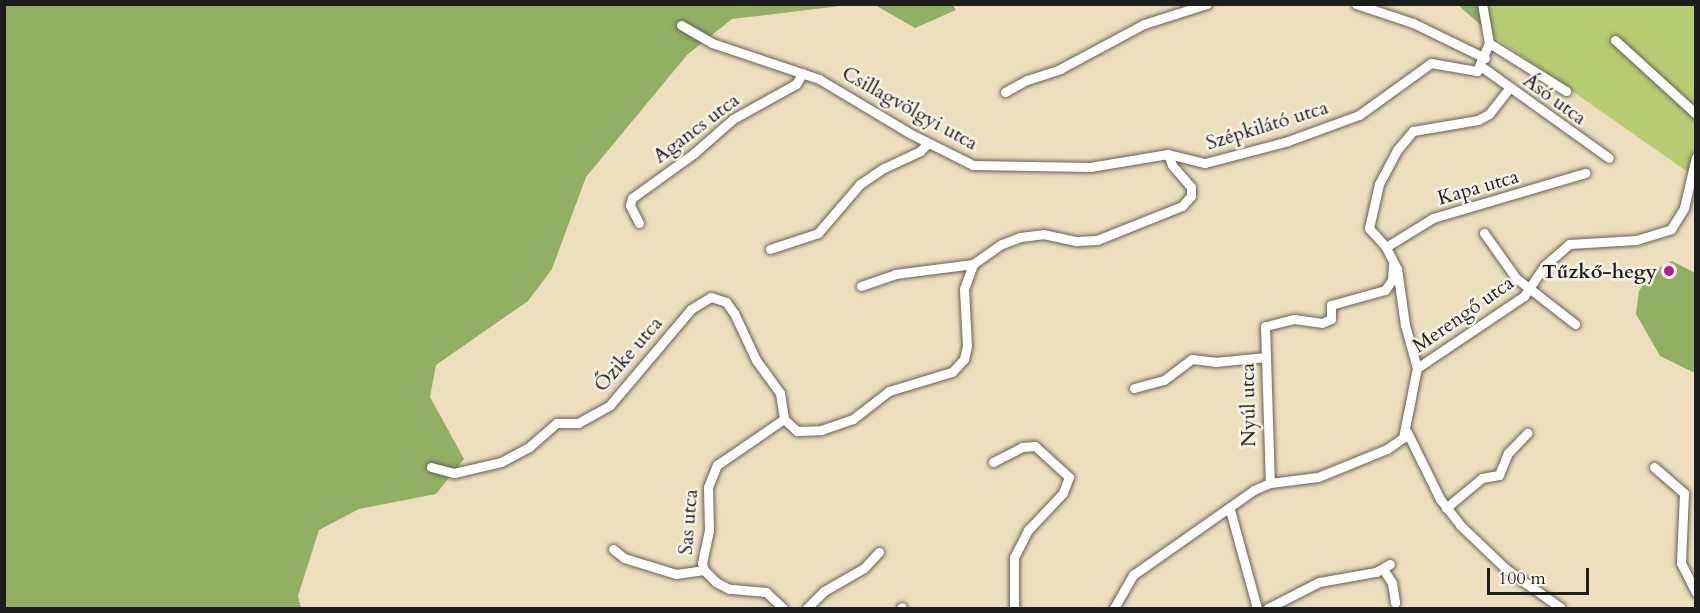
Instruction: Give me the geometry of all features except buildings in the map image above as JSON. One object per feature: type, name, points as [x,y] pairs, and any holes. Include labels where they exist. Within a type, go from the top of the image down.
[{"type":"street","name":"Ásó utca","points":[[1356,4],[1413,23],[1484,62],[1509,88],[1609,158]]},
{"type":"street","points":[[1482,4],[1489,38],[1484,62]]},
{"type":"street","points":[[1005,92],[1027,80],[1060,69],[1144,24],[1201,6]]},
{"type":"street","name":"Csillagvölgyi utca","points":[[681,25],[712,43],[803,73],[968,163],[989,166],[1093,166],[1168,154]]},
{"type":"street","points":[[1489,38],[1566,91]]},
{"type":"street","points":[[1616,40],[1695,114]]},
{"type":"street","name":"Szépkilátó utca","points":[[1168,154],[1205,164],[1288,141],[1367,111],[1431,63],[1472,72],[1484,62]]},
{"type":"street","name":"Agancs utca","points":[[639,223],[631,199],[693,154],[733,119],[796,84],[803,73]]},
{"type":"street","points":[[1417,368],[1393,261],[1386,247],[1372,236],[1368,220],[1382,175],[1404,139],[1418,128],[1478,120],[1489,114],[1509,88]]},
{"type":"street","points":[[770,249],[818,233],[860,184],[884,168],[920,151],[928,143]]},
{"type":"street","points":[[861,286],[895,274],[973,264],[1002,243],[1020,237],[1043,234],[1077,242],[1097,240],[1182,206],[1191,196],[1191,187],[1172,165],[1168,154]]},
{"type":"street","name":"Merengő utca","points":[[1407,432],[1412,381],[1417,368],[1529,291],[1544,266],[1569,244],[1636,240],[1671,229],[1681,216],[1695,157]]},
{"type":"street","name":"Kapa utca","points":[[1386,247],[1433,218],[1585,172]]},
{"type":"street","points":[[1485,233],[1507,268],[1529,291],[1575,324]]},
{"type":"street","name":"Nyúl utca","points":[[1270,483],[1266,357],[1268,325],[1294,319],[1322,323],[1331,319],[1331,304],[1385,290],[1392,280],[1393,261]]},
{"type":"street","points":[[784,419],[797,431],[821,430],[853,419],[889,392],[952,372],[964,359],[968,346],[964,289],[973,264]]},
{"type":"street","name":"Őzike utca","points":[[431,467],[454,473],[501,462],[529,447],[557,423],[578,423],[610,405],[691,309],[711,297],[726,302],[734,313],[756,360],[780,393],[784,419]]},
{"type":"street","points":[[1134,388],[1164,380],[1192,359],[1215,362],[1266,357]]},
{"type":"street","name":"Sas utca","points":[[783,609],[769,594],[729,589],[704,570],[712,474],[717,465],[784,419]]},
{"type":"street","points":[[1114,609],[1128,580],[1270,483],[1318,477],[1387,449],[1407,432],[1446,508],[1506,569],[1561,609]]},
{"type":"street","points":[[1446,508],[1482,478],[1499,475],[1508,453],[1527,433]]},
{"type":"street","points":[[993,462],[1022,447],[1035,446],[1069,477],[1063,493],[1028,530],[1014,557],[1014,609]]},
{"type":"street","points":[[1654,467],[1684,493],[1681,563],[1695,592]]},
{"type":"street","points":[[1230,510],[1256,606],[1267,609],[1319,582],[1387,567],[1395,603]]},
{"type":"street","points":[[613,549],[624,558],[676,574],[704,570]]},
{"type":"street","points":[[807,609],[824,591],[864,568],[879,552]]},
{"type":"green space","points":[[4,5],[848,5],[732,19],[687,55],[586,177],[552,269],[528,301],[436,365],[430,397],[464,459],[436,494],[359,509],[319,530],[298,596],[301,608],[5,608]]},
{"type":"green space","points":[[875,5],[953,5],[956,10],[915,28]]},
{"type":"green space","points":[[1458,5],[1482,5],[1485,29]]},
{"type":"green space","points":[[1482,5],[1695,5],[1695,177],[1489,33]]},
{"type":"green space","points":[[1672,261],[1695,273],[1695,373],[1660,356],[1636,314],[1639,291],[1650,273]]},
{"type":"place","name":"Tűzkő-hegy","points":[[1669,271]]}]
